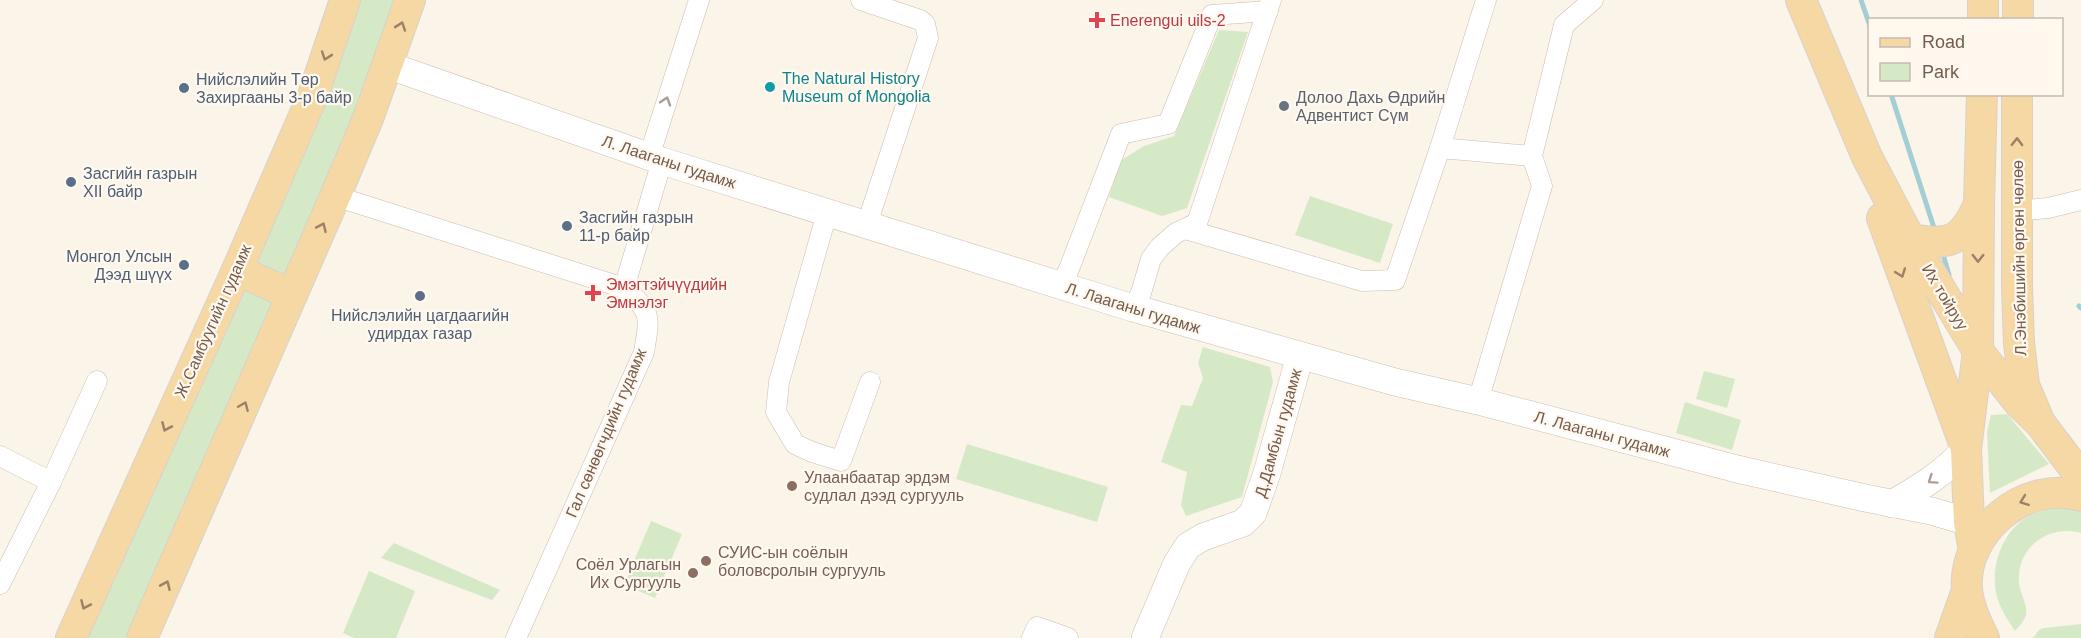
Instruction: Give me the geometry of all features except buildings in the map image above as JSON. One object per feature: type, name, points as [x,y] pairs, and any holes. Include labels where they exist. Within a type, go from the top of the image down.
[{"type":"main road","name":"Ж.Самбуугийн гудамж","points":[[71,638],[237,270],[313,95],[345,0]]},
{"type":"main road","points":[[142,638],[369,116],[410,0]]},
{"type":"main road","name":"Их тойруу","points":[[1801,0],[1866,156],[1910,239],[1978,351],[1966,448],[1969,522],[1974,551]]},
{"type":"main road","points":[[1983,0],[1983,18]]},
{"type":"main road","points":[[2018,0],[2018,18]]},
{"type":"main road","name":"Л. Лааганы гудамж","points":[[387,65],[655,159],[1133,308],[1395,382],[1478,401],[1737,469],[1969,522]]},
{"type":"main road","points":[[1982,96],[1978,204],[1978,351],[2030,413]]},
{"type":"main road","name":"Л.Энэбишийн өргөн чөлөө","points":[[2017,96],[2016,212],[2019,343],[2022,368],[2030,413],[2081,477]]},
{"type":"main road","name":"Их тойруу","points":[[1866,156],[1883,223],[1966,448]]},
{"type":"main road","points":[[1910,239],[1942,242],[1953,238],[1962,233],[1970,223],[1978,204]]},
{"type":"main road","points":[[237,270],[292,295]]},
{"type":"main road","name":"Д.Дамбын гудамж","points":[[1145,638],[1177,562],[1188,546],[1203,537],[1242,523],[1253,513],[1267,473],[1300,356]]},
{"type":"main road","points":[[1892,504],[1932,481],[1949,467],[1966,448],[1984,417],[2000,405],[2030,413]]},
{"type":"main road","points":[[1950,638],[1967,590],[1968,574],[1974,551],[1989,525],[2012,505],[2041,494],[2071,493],[2081,496]]},
{"type":"main road","points":[[1967,590],[1973,617],[1984,638]]},
{"type":"street","points":[[335,196],[624,288],[655,159],[699,0]]},
{"type":"street","points":[[861,0],[920,20],[925,24],[928,38],[867,224]]},
{"type":"street","points":[[1185,229],[1362,281],[1395,280],[1440,148],[1486,0]]},
{"type":"street","points":[[1478,401],[1542,186],[1532,156],[1564,25],[1593,0]]},
{"type":"street","points":[[1061,286],[1121,134],[1168,124],[1212,15],[1270,6],[1197,223],[1169,239],[1151,259],[1141,293],[1133,308]]},
{"type":"street","points":[[1440,148],[1532,156]]},
{"type":"street","points":[[2016,212],[2048,208],[2081,200]]},
{"type":"street","points":[[827,213],[779,382],[776,412],[795,444],[841,461],[870,382]]},
{"type":"street","name":"Гал сөнөөгчдийн гудамж","points":[[516,638],[644,352],[649,322],[641,303],[624,288]]},
{"type":"street","points":[[0,584],[51,482],[97,381]]},
{"type":"street","points":[[0,456],[51,482]]},
{"type":"street","points":[[1032,638],[1037,627],[1068,638]]},
{"type":"green space","points":[[355,0],[399,0],[362,105],[132,638],[83,638]]},
{"type":"green space","points":[[1219,30],[1248,32],[1187,208],[1162,216],[1109,197],[1120,161],[1144,146],[1174,136]]},
{"type":"green space","points":[[1310,196],[1393,224],[1380,263],[1295,235]]},
{"type":"green space","points":[[1203,347],[1270,367],[1273,382],[1242,497],[1186,516],[1181,505],[1187,472],[1161,462],[1181,405],[1192,406],[1203,378],[1198,363]]},
{"type":"green space","points":[[1704,371],[1735,379],[1727,408],[1696,399]]},
{"type":"green space","points":[[1685,402],[1741,420],[1732,450],[1676,433]]},
{"type":"green space","points":[[2007,414],[2049,464],[1990,493],[1987,432],[1991,415]]},
{"type":"green space","points":[[967,444],[1108,487],[1097,522],[956,479]]},
{"type":"green space","points":[[2064,507],[2081,510],[2081,533],[2057,532],[2036,541],[2029,549],[2019,570],[2019,583],[2026,615],[2015,631],[2002,610],[1996,592],[1995,569],[2002,546],[2015,526],[2024,519],[2039,512]]},
{"type":"green space","points":[[651,521],[682,534],[655,598],[624,585]]},
{"type":"green space","points":[[394,543],[500,590],[492,600],[381,558]]},
{"type":"green space","points":[[369,571],[415,591],[396,638],[354,638],[343,633]]},
{"type":"green space","points":[[2081,624],[2081,638],[2033,638],[2039,630],[2044,628]]},
{"type":"waterway","points":[[1861,0],[1868,20]]},
{"type":"waterway","points":[[1892,96],[1935,231]]},
{"type":"waterway","points":[[1942,251],[1949,275]]},
{"type":"place","name":"Enerengui uils-2","points":[[1097,20]]},
{"type":"place","name":"The Natural History Museum of Mongolia","points":[[770,87]]},
{"type":"place","name":"Нийслэлийн Төр Захиргааны 3-р байр","points":[[184,88]]},
{"type":"place","name":"Долоо Дахь Өдрийн Адвентист Сүм","points":[[1284,106]]},
{"type":"place","name":"Засгийн газрын XII байр","points":[[71,182]]},
{"type":"place","name":"Засгийн газрын 11-р байр","points":[[567,226]]},
{"type":"place","name":"Монгол Улсын Дээд шүүх","points":[[184,265]]},
{"type":"place","name":"Эмэгтэйчүүдийн Эмнэлэг","points":[[593,293]]},
{"type":"place","name":"Нийслэлийн цагдаагийн удирдах газар","points":[[420,296]]},
{"type":"place","name":"Улаанбаатар эрдэм судлал дээд сургууль","points":[[792,486]]},
{"type":"place","name":"СУИС-ын соёлын боловсролын сургууль","points":[[706,561]]},
{"type":"place","name":"Соёл Урлагын Их Сургууль","points":[[693,573]]}]
